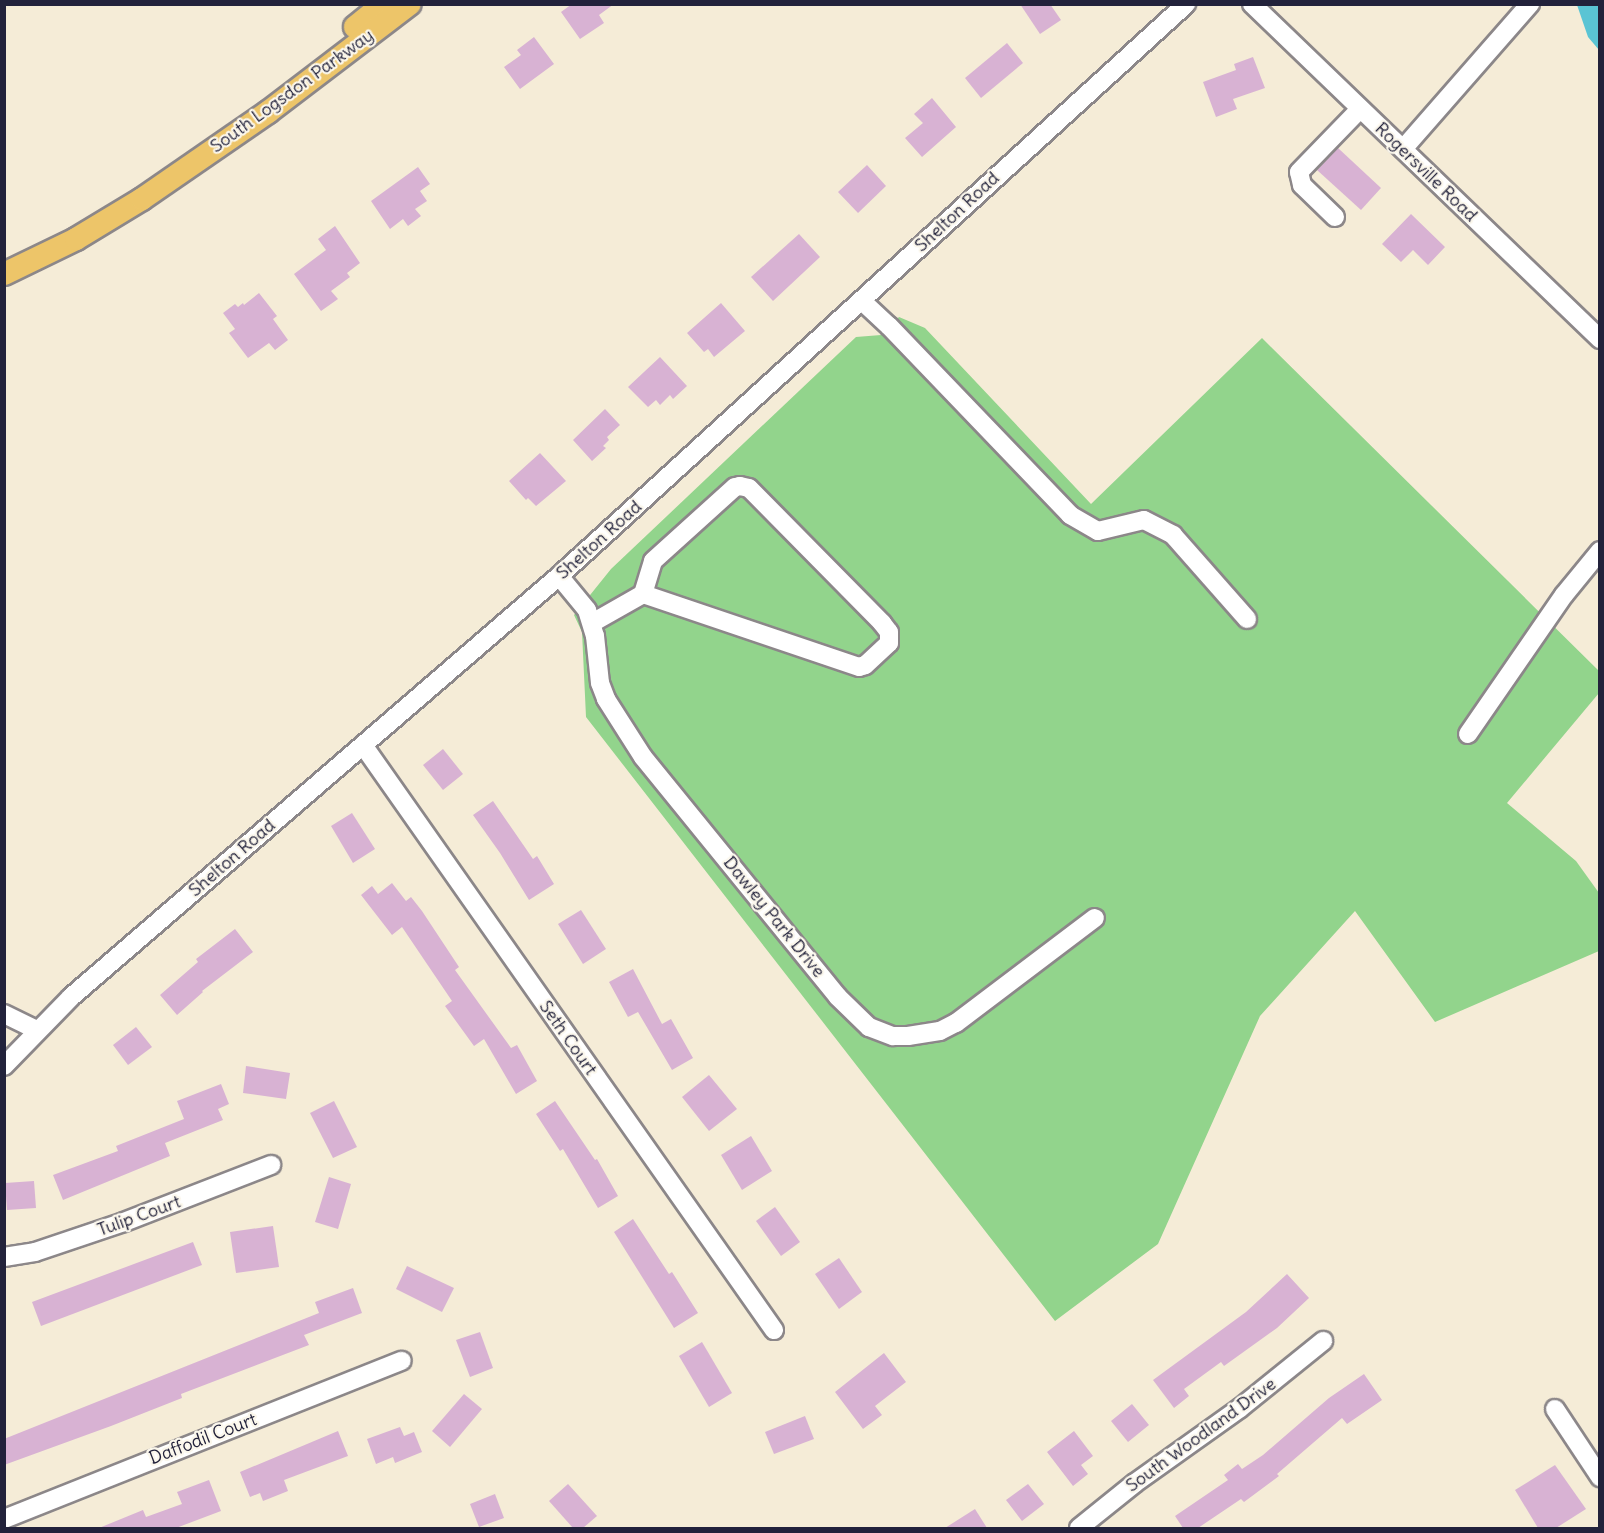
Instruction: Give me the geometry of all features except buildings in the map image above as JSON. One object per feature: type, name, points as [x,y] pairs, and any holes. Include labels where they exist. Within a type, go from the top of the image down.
[{"type":"main road","name":"South Logsdon Parkway","points":[[173,176],[259,101],[383,4]]},
{"type":"main road","name":"South Logsdon Parkway","points":[[4,274],[110,219],[268,112],[410,4]]},
{"type":"street","name":"Shelton Road","points":[[4,1066],[71,997],[559,576],[862,301],[990,180],[1186,4]]},
{"type":"street","name":"Rogersville Road","points":[[1252,4],[1599,339]]},
{"type":"street","points":[[1403,149],[1530,4]]},
{"type":"street","points":[[1335,217],[1302,185],[1299,172],[1360,109]]},
{"type":"street","points":[[862,301],[889,326],[1070,515],[1098,531],[1144,520],[1173,535],[1247,619]]},
{"type":"street","points":[[592,623],[643,594],[653,561],[735,487],[740,486],[749,488],[882,623],[889,632],[889,643],[865,665],[858,667],[643,594]]},
{"type":"street","points":[[1468,734],[1564,596],[1599,551]]},
{"type":"street","name":"Dawley Park Drive","points":[[559,576],[579,600],[592,623],[600,683],[606,699],[643,757],[838,997],[869,1027],[893,1036],[940,1031],[956,1023],[1095,918]]},
{"type":"street","name":"Seth Court","points":[[363,745],[774,1330]]},
{"type":"street","points":[[4,1014],[37,1030]]},
{"type":"street","name":"Tulip Court","points":[[4,1257],[35,1252],[124,1222],[271,1165]]},
{"type":"street","name":"South Woodland Drive","points":[[1079,1528],[1135,1483],[1240,1408],[1323,1341]]},
{"type":"street","name":"Daffodil Court","points":[[4,1519],[402,1361]]},
{"type":"street","points":[[1555,1409],[1599,1478]]},
{"type":"green space","points":[[899,317],[925,328],[1091,504],[1262,338],[1599,671],[1599,693],[1507,803],[1576,861],[1599,893],[1599,951],[1435,1022],[1355,911],[1260,1016],[1158,1244],[1055,1321],[586,717],[582,632],[574,615],[611,569],[856,337],[881,335]]},
{"type":"water","points":[[1577,5],[1599,5],[1599,50],[1588,37]]}]
